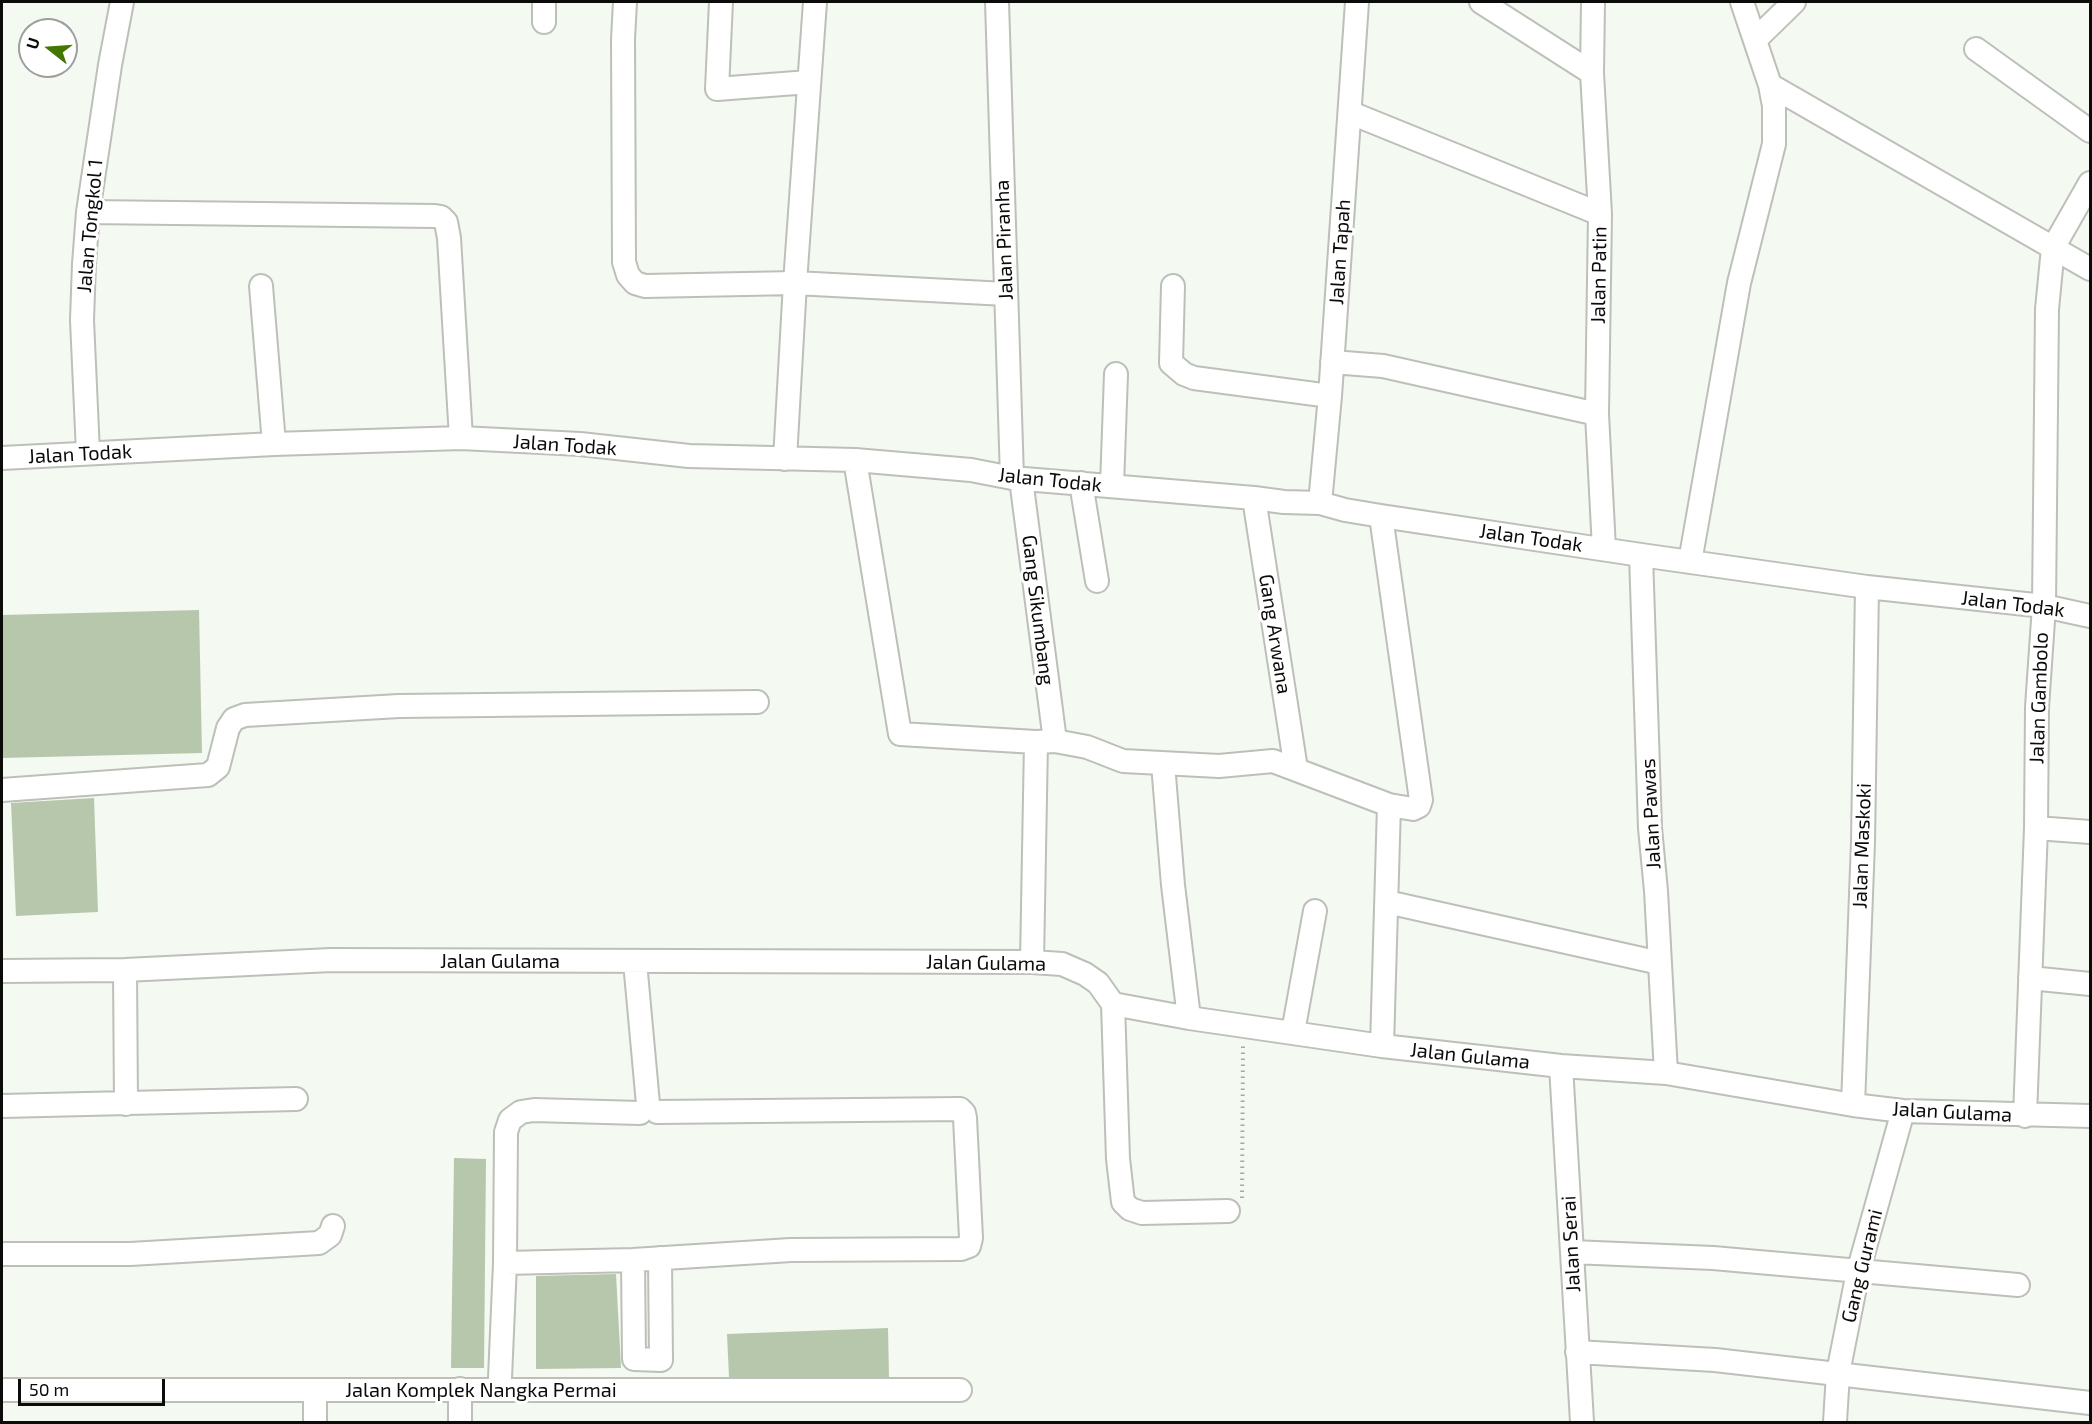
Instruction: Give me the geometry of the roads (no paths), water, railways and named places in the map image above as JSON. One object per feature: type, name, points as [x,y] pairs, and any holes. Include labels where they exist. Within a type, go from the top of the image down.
[{"type":"street","name":"Jalan Tongkol 1","points":[[88,453],[82,320],[88,212],[110,64],[123,2]]},
{"type":"street","points":[[625,2],[623,39],[624,262],[628,275],[634,283],[645,286],[795,283],[1006,294]]},
{"type":"street","points":[[721,2],[717,89],[809,82]]},
{"type":"street","points":[[785,459],[815,2]]},
{"type":"street","name":"Jalan Piranha","points":[[997,2],[1006,294],[1017,478]]},
{"type":"street","name":"Jalan Tapah","points":[[1320,503],[1351,113],[1357,2]]},
{"type":"street","points":[[1481,2],[1592,73]]},
{"type":"street","name":"Jalan Patin","points":[[1593,2],[1592,73],[1600,214],[1597,414],[1604,549]]},
{"type":"street","points":[[1690,562],[1739,283],[1774,144],[1774,106],[1770,85],[1742,2]]},
{"type":"street","points":[[1755,40],[1794,2]]},
{"type":"street","points":[[1976,49],[2091,131]]},
{"type":"street","points":[[1770,85],[2091,269]]},
{"type":"street","points":[[1351,113],[1600,214]]},
{"type":"street","name":"Jalan Gambolo","points":[[2025,1116],[2036,828],[2037,707],[2044,606],[2047,309],[2053,248],[2091,183]]},
{"type":"street","points":[[88,212],[435,216],[441,218],[446,222],[449,238],[461,438]]},
{"type":"street","points":[[261,286],[274,444]]},
{"type":"street","points":[[1173,286],[1171,363],[1184,374],[1194,378],[1330,396]]},
{"type":"street","points":[[1332,363],[1383,366],[1597,414]]},
{"type":"street","points":[[1112,486],[1116,374]]},
{"type":"street","name":"Jalan Todak","points":[[2,458],[274,444],[461,438],[580,444],[689,456],[855,460],[971,470],[1017,478],[1284,502],[1320,503],[1381,516],[1641,555],[1867,587],[2044,606],[2091,616]]},
{"type":"street","points":[[855,460],[900,734],[1046,741],[1087,747],[1123,761],[1163,764],[1219,766],[1273,761],[1389,806],[1413,809],[1419,806],[1421,800],[1381,516]]},
{"type":"street","name":"Gang Sikumbang","points":[[1017,478],[1046,741],[1032,962]]},
{"type":"street","points":[[1081,483],[1097,581]]},
{"type":"street","name":"Gang Arwana","points":[[1254,498],[1296,770]]},
{"type":"street","name":"Jalan Pawas","points":[[1641,555],[1650,828],[1666,1073]]},
{"type":"street","name":"Jalan Maskoki","points":[[1853,1105],[1863,842],[1867,587]]},
{"type":"street","points":[[2,790],[208,774],[218,767],[228,728],[234,719],[245,715],[399,706],[758,702]]},
{"type":"street","points":[[1163,764],[1173,885],[1189,1018]]},
{"type":"street","points":[[1382,1046],[1389,806]]},
{"type":"street","points":[[2036,828],[2091,832]]},
{"type":"street","points":[[1387,902],[1660,963]]},
{"type":"street","points":[[1293,1032],[1315,911]]},
{"type":"street","name":"Jalan Gulama","points":[[2,971],[125,970],[331,960],[1032,962],[1062,964],[1085,974],[1098,983],[1113,1004],[1189,1018],[1244,1024],[1382,1046],[1561,1066],[1666,1073],[1853,1105],[1903,1111],[2091,1116]]},
{"type":"street","points":[[635,962],[648,1110]]},
{"type":"street","points":[[125,970],[126,1104]]},
{"type":"street","points":[[2030,978],[2091,984]]},
{"type":"street","points":[[1113,1004],[1118,1159],[1123,1202],[1130,1209],[1142,1213],[1228,1211]]},
{"type":"street","name":"Jalan Serai","points":[[1561,1066],[1576,1352],[1582,1422]]},
{"type":"street","points":[[2,1106],[296,1099]]},
{"type":"street","points":[[500,1378],[505,1263],[506,1132],[510,1120],[521,1112],[534,1110],[955,1107],[964,1113],[971,1238],[969,1246],[960,1249],[791,1250],[633,1260],[505,1263]]},
{"type":"street","name":"Gang Gurami","points":[[1835,1422],[1838,1373],[1858,1272],[1903,1111]]},
{"type":"street","points":[[2,1254],[130,1254],[319,1243],[330,1235],[333,1226]]},
{"type":"street","points":[[1572,1252],[1713,1258],[2018,1285]]},
{"type":"street","points":[[633,1260],[634,1359],[661,1360],[660,1258]]},
{"type":"street","points":[[1576,1352],[1714,1360],[2091,1403]]},
{"type":"street","points":[[460,1389],[460,1422]]},
{"type":"street","name":"Jalan Komplek Nangka Permai","points":[[2,1390],[960,1390]]},
{"type":"street","points":[[315,1390],[315,1422]]}]
